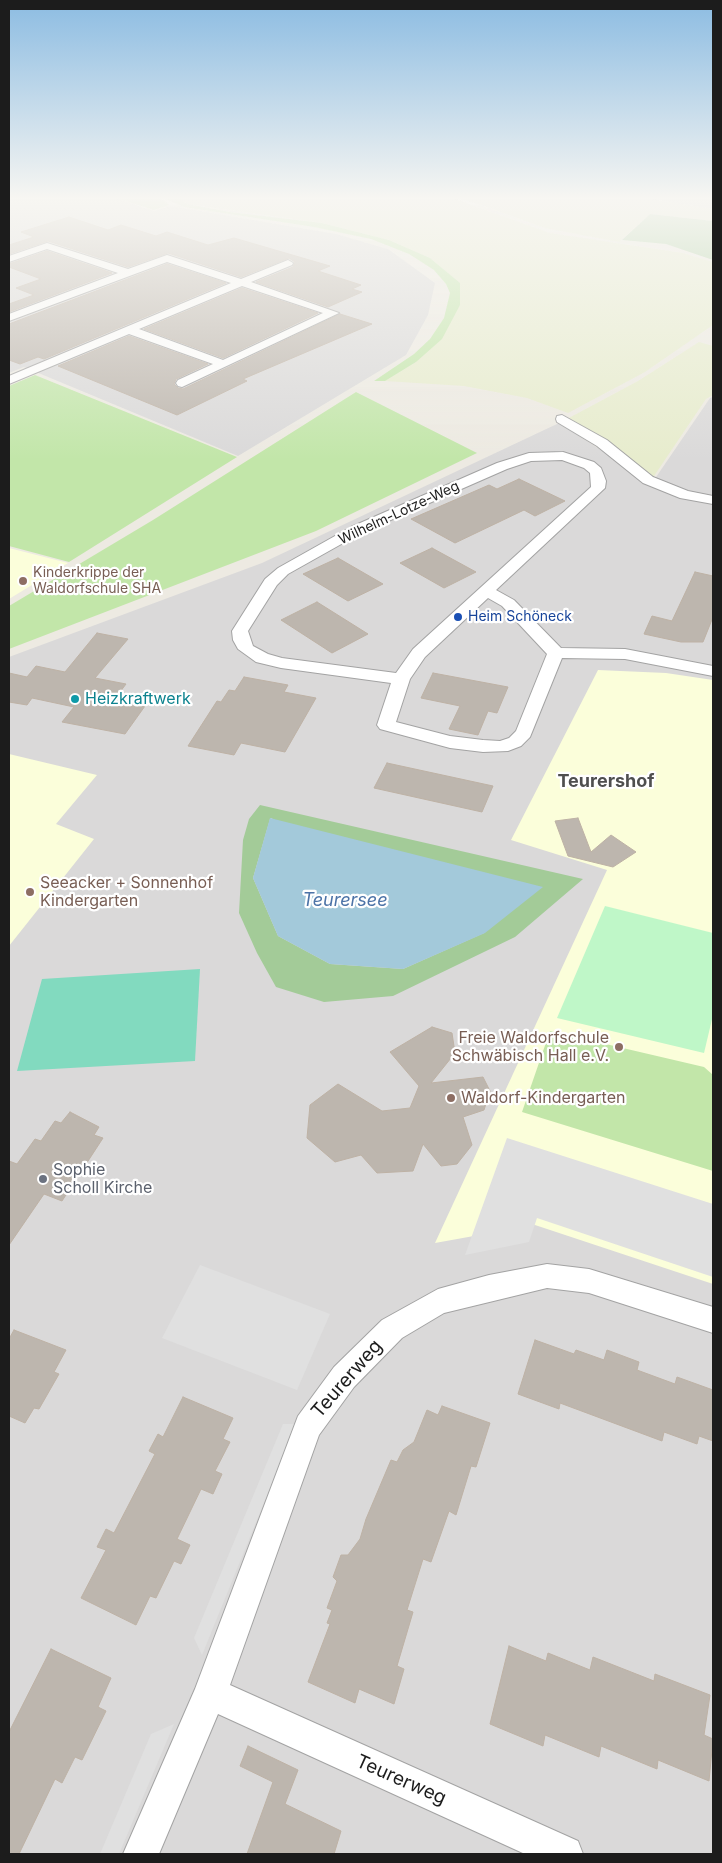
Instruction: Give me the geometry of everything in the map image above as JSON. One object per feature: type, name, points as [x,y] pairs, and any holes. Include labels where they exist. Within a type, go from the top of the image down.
[{"type":"street","points":[[9,318],[94,286]]},
{"type":"street","points":[[9,380],[234,286]]},
{"type":"street","points":[[182,383],[333,313],[250,286]]},
{"type":"street","points":[[130,330],[224,364]]},
{"type":"street","points":[[562,419],[602,443],[648,480],[686,495],[713,500]]},
{"type":"street","name":"Wilhelm-Lotze-Weg","points":[[401,679],[281,664],[262,658],[246,649],[241,640],[240,631],[271,582],[283,571],[356,530],[529,457],[563,456],[589,466],[596,471],[599,481],[598,488],[419,653],[401,679],[386,725],[450,742],[502,747],[514,742],[524,733],[556,653]]},
{"type":"street","points":[[486,591],[508,603],[556,653],[624,654],[713,671]]},
{"type":"street","name":"Teurerweg","points":[[141,1854],[210,1693],[308,1426],[344,1377],[392,1329],[438,1302],[489,1288],[547,1276],[589,1281],[713,1320]]},
{"type":"street","name":"Teurerweg","points":[[210,1693],[565,1854]]},
{"type":"shaded area","points":[[9,286],[434,286],[428,315],[406,355],[238,456],[24,367],[9,373]]},
{"type":"shaded area","points":[[459,286],[713,286],[713,325],[645,372],[568,413],[527,398],[464,386],[385,381],[416,362],[460,305]]},
{"type":"shaded area","points":[[699,342],[713,346],[713,395],[706,399],[652,479],[567,419],[638,381]]},
{"type":"shaded area","points":[[713,397],[713,1854],[9,1854],[9,657],[262,563],[559,423],[652,483],[710,398]]},
{"type":"shaded area","name":"Kinderkrippe der Waldorfschule SHA","points":[[9,548],[68,563],[9,599]]},
{"type":"shaded area","name":"Freie Waldorfschule Schwäbisch Hall e.V.","points":[[598,670],[666,673],[713,680],[713,1284],[535,1225],[435,1243],[607,870],[511,840]]},
{"type":"shaded area","name":"Seeacker + Sonnenhof Kindergarten","points":[[9,754],[97,775],[56,824],[94,839],[9,946]]},
{"type":"shaded area","points":[[507,1138],[713,1204],[713,1277],[537,1218],[529,1242],[465,1255]]},
{"type":"shaded area","points":[[200,1265],[330,1314],[297,1390],[162,1338]]},
{"type":"shaded area","points":[[283,1424],[296,1424],[202,1655],[194,1638]]},
{"type":"shaded area","points":[[174,1724],[119,1854],[100,1854],[151,1734]]},
{"type":"green space","points":[[447,286],[460,286],[460,305],[442,339],[416,362],[385,381],[374,381],[414,354],[430,339],[444,318],[450,293]]},
{"type":"green space","points":[[35,375],[237,457],[69,562],[9,546],[9,386]]},
{"type":"green space","points":[[356,392],[477,453],[316,531],[9,649],[9,606],[153,520]]},
{"type":"green space","points":[[260,805],[583,879],[515,937],[393,996],[324,1002],[276,987],[257,953],[239,913],[243,840],[249,819]],"holes":[[[271,818],[484,933],[403,969],[330,964],[278,936],[253,878]]]},
{"type":"green space","points":[[605,906],[713,933],[713,1015],[704,1053],[557,1018]]},
{"type":"green space","points":[[200,969],[195,1061],[17,1071],[42,979]]},
{"type":"green space","points":[[550,1031],[704,1067],[713,1075],[713,1171],[522,1112]]},
{"type":"water","name":"Teurersee","points":[[270,818],[543,887],[485,933],[403,969],[330,964],[278,936],[253,878]]},
{"type":"building","points":[[22,286],[78,286],[9,312],[9,304],[34,295],[16,288]]},
{"type":"building","points":[[109,286],[219,286],[44,359],[38,357],[20,364],[9,360],[9,324]]},
{"type":"building","points":[[267,286],[359,286],[352,289],[362,292],[328,307]]},
{"type":"building","points":[[242,288],[318,313],[223,358],[144,329]]},
{"type":"building","points":[[340,314],[372,324],[243,379],[247,381],[177,415],[58,366],[129,336],[208,364],[176,379],[174,384],[178,388],[183,389]]},
{"type":"building","points":[[519,479],[565,501],[535,516],[524,510],[455,543],[411,519],[489,485],[497,489]]},
{"type":"building","points":[[432,548],[476,572],[444,588],[400,563]]},
{"type":"building","points":[[338,558],[383,584],[348,601],[303,574]]},
{"type":"building","points":[[695,572],[713,576],[713,617],[703,642],[681,642],[644,634],[652,616],[672,621]]},
{"type":"building","points":[[317,602],[368,634],[332,653],[281,620]]},
{"type":"building","name":"Heizkraftwerk","points":[[97,633],[128,639],[95,678],[126,684],[114,700],[145,706],[125,734],[62,722],[74,707],[32,698],[27,705],[9,702],[9,673],[27,677],[36,666],[65,672]]},
{"type":"building","points":[[433,673],[508,687],[497,713],[488,711],[478,735],[449,729],[460,706],[421,698]]},
{"type":"building","points":[[244,677],[288,685],[284,692],[316,698],[285,752],[241,743],[234,755],[188,746],[217,701],[221,702],[229,690],[235,691]]},
{"type":"building","points":[[387,763],[493,786],[482,812],[374,788]]},
{"type":"building","points":[[578,818],[591,852],[611,835],[636,852],[613,867],[568,856],[555,821]]},
{"type":"building","name":"Waldorf-Kindergarten","points":[[432,1027],[452,1033],[455,1053],[431,1083],[483,1077],[490,1091],[484,1110],[463,1117],[472,1145],[457,1164],[441,1166],[423,1144],[413,1171],[377,1173],[361,1155],[335,1162],[307,1138],[310,1105],[338,1084],[382,1111],[410,1108],[419,1086],[390,1052]]},
{"type":"building","name":"Sophie Scholl Kirche","points":[[70,1112],[99,1127],[94,1135],[103,1138],[62,1201],[44,1194],[9,1245],[9,1161],[17,1164],[35,1139],[41,1141],[55,1121],[61,1123]]},
{"type":"building","points":[[14,1330],[66,1350],[54,1372],[59,1374],[39,1409],[34,1408],[25,1423],[9,1416],[9,1339]]},
{"type":"building","points":[[535,1340],[574,1354],[576,1350],[604,1360],[607,1350],[639,1362],[637,1370],[675,1384],[677,1377],[713,1390],[713,1441],[699,1436],[697,1444],[664,1432],[662,1441],[560,1403],[559,1409],[518,1394]]},
{"type":"building","points":[[183,1397],[233,1418],[223,1439],[230,1442],[215,1471],[222,1474],[213,1494],[201,1489],[177,1539],[190,1545],[181,1564],[174,1561],[156,1598],[150,1596],[136,1625],[81,1598],[106,1550],[97,1547],[106,1529],[114,1533],[155,1454],[149,1451],[158,1434],[163,1437]]},
{"type":"building","points":[[442,1406],[490,1423],[476,1467],[471,1466],[456,1515],[449,1511],[431,1562],[423,1559],[407,1610],[413,1612],[397,1666],[404,1669],[394,1704],[359,1689],[355,1703],[308,1682],[330,1624],[327,1623],[332,1610],[327,1608],[337,1581],[333,1577],[341,1555],[348,1555],[360,1539],[366,1519],[391,1460],[397,1462],[403,1450],[414,1442],[427,1410],[438,1415]]},
{"type":"building","points":[[509,1646],[546,1661],[548,1653],[590,1670],[593,1657],[654,1681],[655,1674],[710,1695],[704,1735],[713,1739],[709,1781],[658,1760],[657,1769],[601,1746],[599,1757],[545,1735],[543,1746],[490,1724]]},
{"type":"building","points":[[51,1649],[111,1678],[98,1707],[106,1711],[82,1760],[75,1757],[62,1783],[55,1779],[19,1854],[9,1854],[9,1732]]},
{"type":"building","points":[[248,1746],[298,1770],[285,1804],[341,1831],[334,1854],[247,1854],[273,1782],[240,1766]]},
{"type":"place","name":"Kinderkrippe der Waldorfschule SHA","points":[[23,581]]},
{"type":"place","name":"Heim Schöneck","points":[[458,617]]},
{"type":"place","name":"Heizkraftwerk","points":[[75,699]]},
{"type":"place","name":"Seeacker + Sonnenhof Kindergarten","points":[[30,892]]},
{"type":"place","name":"Freie Waldorfschule Schwäbisch Hall e.V.","points":[[619,1047]]},
{"type":"place","name":"Waldorf-Kindergarten","points":[[451,1098]]},
{"type":"place","name":"Sophie Scholl Kirche","points":[[43,1179]]},
{"type":"district","name":"Teurershof","points":[[606,782]]}]
